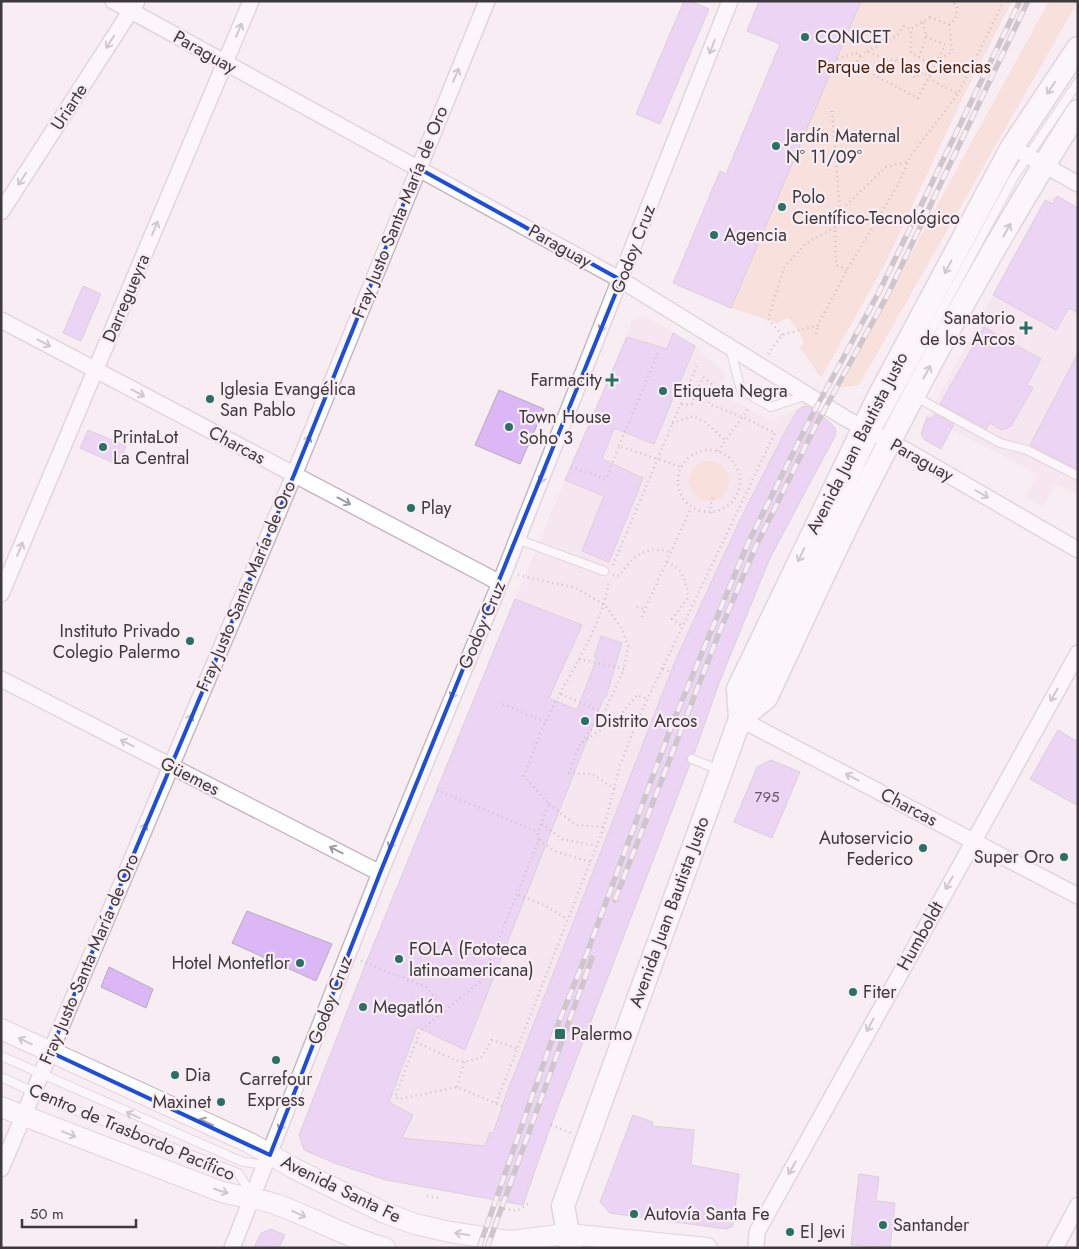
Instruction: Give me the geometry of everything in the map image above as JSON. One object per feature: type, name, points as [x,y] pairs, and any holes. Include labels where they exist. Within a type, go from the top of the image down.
[{"type":"main road","name":"Avenida Juan Bautista Justo","points":[[740,719],[766,698],[876,434],[913,396],[1078,48]]},
{"type":"main road","name":"Avenida Juan Bautista Justo","points":[[569,1241],[563,1206],[740,719],[738,690],[1028,155],[1078,111]]},
{"type":"main road","name":"Avenida Santa Fe","points":[[1,1029],[250,1143],[268,1160],[294,1169],[385,1213],[415,1224],[450,1232],[510,1241],[569,1241],[707,1248]]},
{"type":"main road","name":"Avenida Santa Fe","points":[[1,1107],[222,1192],[254,1197],[280,1205],[368,1245],[385,1248]]},
{"type":"street","name":"Paraguay","points":[[113,1],[134,6],[225,63],[621,280],[808,394],[1078,550]]},
{"type":"street","name":"Darregueyra","points":[[1,594],[251,1]]},
{"type":"street","name":"Fray Justo Santa María de Oro","points":[[1,1169],[294,475],[487,1]]},
{"type":"street","name":"Godoy Cruz","points":[[232,1248],[254,1197],[380,872],[500,583],[730,1]]},
{"type":"street","name":"Uriarte","points":[[1,212],[134,6]]},
{"type":"street","points":[[1028,155],[1078,184]]},
{"type":"street","name":"Charcas","points":[[1,320],[500,583]]},
{"type":"street","name":"Humboldt","points":[[756,1248],[757,1232],[1078,653]]},
{"type":"street","name":"Güemes","points":[[1,679],[380,872]]},
{"type":"street","name":"Charcas","points":[[740,719],[1078,896]]},
{"type":"street","points":[[1055,1248],[1078,1205]]},
{"type":"lane","points":[[1028,155],[1078,82]]},
{"type":"lane","points":[[730,346],[740,390],[771,408],[808,394]]},
{"type":"lane","points":[[913,396],[1000,443],[1027,450],[1078,476]]},
{"type":"lane","points":[[517,539],[607,572]]},
{"type":"lane","points":[[692,759],[721,771]]},
{"type":"lane","name":"Centro de Trasbordo Pacífico","points":[[1,1056],[243,1162],[268,1160]]},
{"type":"lane","name":"Centro de Trasbordo Pacífico","points":[[1,1077],[33,1092],[238,1173],[254,1197]]},
{"type":"lane","points":[[510,1241],[535,1248]]},
{"type":"path","points":[[949,25],[956,18],[957,6],[951,1]]},
{"type":"path","points":[[816,334],[818,325],[847,270],[899,183],[907,162],[958,94],[1004,1]]},
{"type":"path","points":[[911,30],[930,17],[949,25]]},
{"type":"path","points":[[918,57],[926,36],[923,22]]},
{"type":"path","points":[[911,30],[911,53],[931,64],[952,52],[949,25]]},
{"type":"path","points":[[911,30],[904,26],[897,36],[860,56],[854,68],[860,68],[918,98],[945,45],[926,36]]},
{"type":"path","points":[[867,51],[882,59],[888,61],[894,59],[903,64],[915,78],[923,72],[935,82],[958,94]]},
{"type":"path","points":[[836,59],[856,53],[860,56]]},
{"type":"path","points":[[832,111],[840,211]]},
{"type":"path","points":[[847,270],[836,265],[834,226],[840,211],[886,166],[907,162]]},
{"type":"path","points":[[782,335],[768,319],[784,268],[805,244],[834,226]]},
{"type":"path","points":[[760,364],[782,335],[818,325]]},
{"type":"path","points":[[571,467],[606,479],[658,353]]},
{"type":"path","points":[[604,827],[576,825],[549,804],[524,776],[545,722],[580,659],[605,605],[607,572],[698,363]]},
{"type":"path","points":[[496,1103],[566,919],[604,827],[620,765],[648,699],[742,498],[775,433],[743,417],[708,404],[713,385],[703,377],[692,404],[679,405]]},
{"type":"path","points":[[718,451],[755,398]]},
{"type":"path","points":[[672,423],[693,416],[705,422],[726,441]]},
{"type":"path","points":[[618,446],[681,467]]},
{"type":"path","points":[[718,451],[728,456],[736,464],[740,474],[737,496],[730,505],[712,513],[691,508],[682,498],[678,488],[681,467],[687,458],[697,452],[718,451]]},
{"type":"path","points":[[712,513],[710,506],[713,496]]},
{"type":"path","points":[[737,496],[742,498]]},
{"type":"path","points":[[642,617],[691,508]]},
{"type":"path","points":[[607,572],[619,576],[628,562],[641,553],[656,548],[670,552]]},
{"type":"path","points":[[667,562],[679,568],[686,583],[688,598],[672,618],[683,626]]},
{"type":"path","points":[[525,577],[576,588],[605,605],[622,629],[628,646],[624,669],[604,713],[580,744],[569,773],[592,774],[615,789]]},
{"type":"path","points":[[637,607],[645,609]]},
{"type":"path","points":[[580,659],[624,669]]},
{"type":"path","points":[[663,669],[671,672]]},
{"type":"path","points":[[561,694],[604,713]]},
{"type":"path","points":[[580,744],[617,719],[636,695],[648,699]]},
{"type":"path","points":[[503,704],[545,722]]},
{"type":"path","points":[[437,790],[538,832]]},
{"type":"path","points":[[502,1106],[457,1087],[399,1099],[394,1097],[420,1031],[443,1010],[482,980],[519,895],[539,840],[538,832],[549,804]]},
{"type":"path","points":[[542,823],[562,839],[597,846]]},
{"type":"path","points":[[539,840],[555,851],[590,862]]},
{"type":"path","points":[[519,895],[544,904],[566,919]]},
{"type":"path","points":[[347,957],[426,987],[443,1010]]},
{"type":"path","points":[[416,1042],[464,1062],[481,1058],[492,1040],[516,1048]]},
{"type":"path","points":[[457,1087],[464,1062]]},
{"type":"path","points":[[427,1196],[438,1198]]},
{"type":"path","points":[[504,1209],[517,1211],[529,1203]]},
{"type":"highlighted area","points":[[418,168],[621,280],[380,873],[270,1155],[50,1052],[294,475]]},
{"type":"shaded area","name":"Sanatorio de los Arcos","points":[[1057,196],[1078,208],[1078,363],[1073,361],[1029,446],[1078,472],[1078,494],[1056,484],[1043,506],[1026,497],[1038,474],[927,417],[1045,200]]},
{"type":"shaded area","name":"Distrito Arcos","points":[[644,316],[695,346],[724,372],[726,396],[770,421],[804,406],[832,424],[836,430],[835,436],[770,558],[719,683],[684,780],[551,1125],[509,1139],[490,1132],[485,1146],[374,1141],[366,963],[515,599],[632,321]]},
{"type":"green space","name":"Parque de las Ciencias","points":[[861,1],[1012,1],[963,97],[886,262],[821,378],[800,348],[804,342],[799,331],[788,318],[777,323],[731,308]]},
{"type":"green space","points":[[1049,1],[1078,1],[859,385],[840,388],[942,196]]},
{"type":"green space","points":[[705,461],[713,461],[720,464],[726,470],[729,481],[726,492],[720,498],[713,501],[705,501],[698,498],[692,492],[689,485],[689,477],[692,470],[698,464]]},
{"type":"building","points":[[684,1],[690,1],[709,9],[660,124],[636,114]]},
{"type":"building","points":[[759,1],[861,1],[731,308],[673,283],[720,171],[726,174],[780,44],[747,31]]},
{"type":"building","points":[[1057,196],[1078,208],[1078,313],[1069,308],[1056,330],[993,295],[1045,200],[1052,204]]},
{"type":"building","points":[[83,286],[101,294],[81,341],[63,333]]},
{"type":"building","points":[[984,327],[1041,359],[1027,385],[1033,388],[1011,426],[1002,430],[990,423],[986,429],[940,404]]},
{"type":"building","points":[[673,333],[695,346],[654,444],[614,428],[602,459],[643,478],[609,562],[582,551],[604,496],[565,480],[627,337],[667,349]]},
{"type":"building","points":[[1078,353],[1078,470],[1030,445]]},
{"type":"building","name":"Town House Soho 3","points":[[499,390],[544,409],[520,464],[475,445]]},
{"type":"building","points":[[804,406],[810,407],[832,424],[836,430],[835,436],[770,558],[719,683],[694,754],[687,757],[690,764],[551,1125],[523,1205],[386,1180],[337,1164],[304,1150],[299,1135],[366,963],[515,599],[582,625],[549,698],[577,710],[597,658],[594,657],[601,636],[622,643],[606,697],[604,697],[465,1050],[417,1027],[389,1102],[413,1115],[402,1138],[485,1146],[490,1132],[493,1134],[506,1095],[676,659],[740,520],[787,428],[798,410]]},
{"type":"building","points":[[935,414],[954,424],[941,449],[925,440],[921,434],[927,417],[931,419]]},
{"type":"building","name":"PrintaLot La Central","points":[[88,430],[126,446],[118,465],[80,448]]},
{"type":"building","points":[[1058,730],[1078,742],[1078,806],[1030,779]]},
{"type":"building","points":[[771,760],[800,772],[772,838],[734,822],[757,767]]},
{"type":"building","name":"Hotel Monteflor","points":[[247,911],[332,944],[316,981],[232,943]]},
{"type":"building","points":[[109,967],[153,989],[146,1008],[101,987]]},
{"type":"building","points":[[633,1115],[653,1122],[652,1126],[694,1130],[691,1165],[739,1174],[733,1226],[726,1229],[610,1213],[600,1202]]},
{"type":"building","points":[[859,1174],[879,1177],[876,1201],[895,1203],[890,1248],[851,1245]]},
{"type":"building","points":[[271,1229],[285,1235],[279,1248],[254,1248],[261,1233]]},
{"type":"railway","points":[[479,1248],[554,1034],[587,953],[673,722],[748,543],[809,421],[880,290],[1020,1]]},
{"type":"railway","points":[[615,900],[719,633],[756,546],[816,425],[888,294],[1028,1]]},
{"type":"railway","points":[[487,1248],[592,958]]},
{"type":"place","name":"CONICET","points":[[805,37]]},
{"type":"place","name":"Jardín Maternal Nº 11/09º","points":[[776,146]]},
{"type":"place","name":"Polo Científico-Tecnológico","points":[[782,207]]},
{"type":"place","name":"Agencia","points":[[714,235]]},
{"type":"place","name":"Sanatorio de los Arcos","points":[[1026,328]]},
{"type":"place","name":"Farmacity","points":[[612,380]]},
{"type":"place","name":"Etiqueta Negra","points":[[663,391]]},
{"type":"place","name":"Iglesia Evangélica San Pablo","points":[[210,399]]},
{"type":"place","name":"Town House Soho 3","points":[[509,427]]},
{"type":"place","name":"PrintaLot La Central","points":[[103,447]]},
{"type":"place","name":"Play","points":[[411,508]]},
{"type":"place","name":"Instituto Privado Colegio Palermo","points":[[190,641]]},
{"type":"place","name":"Distrito Arcos","points":[[585,721]]},
{"type":"place","name":"Autoservicio Federico","points":[[923,848]]},
{"type":"place","name":"Super Oro","points":[[1064,857]]},
{"type":"place","name":"FOLA (Fototeca latinoamericana)","points":[[399,959]]},
{"type":"place","name":"Hotel Monteflor","points":[[300,963]]},
{"type":"place","name":"Fiter","points":[[853,992]]},
{"type":"place","name":"Megatlón","points":[[363,1007]]},
{"type":"place","name":"Palermo","points":[[560,1034]]},
{"type":"place","name":"Carrefour Express","points":[[276,1060]]},
{"type":"place","name":"Dia","points":[[175,1075]]},
{"type":"place","name":"Maxinet","points":[[221,1102]]},
{"type":"place","name":"Autovía Santa Fe","points":[[634,1214]]},
{"type":"place","name":"Santander","points":[[883,1225]]},
{"type":"place","name":"El Jevi","points":[[790,1232]]}]
